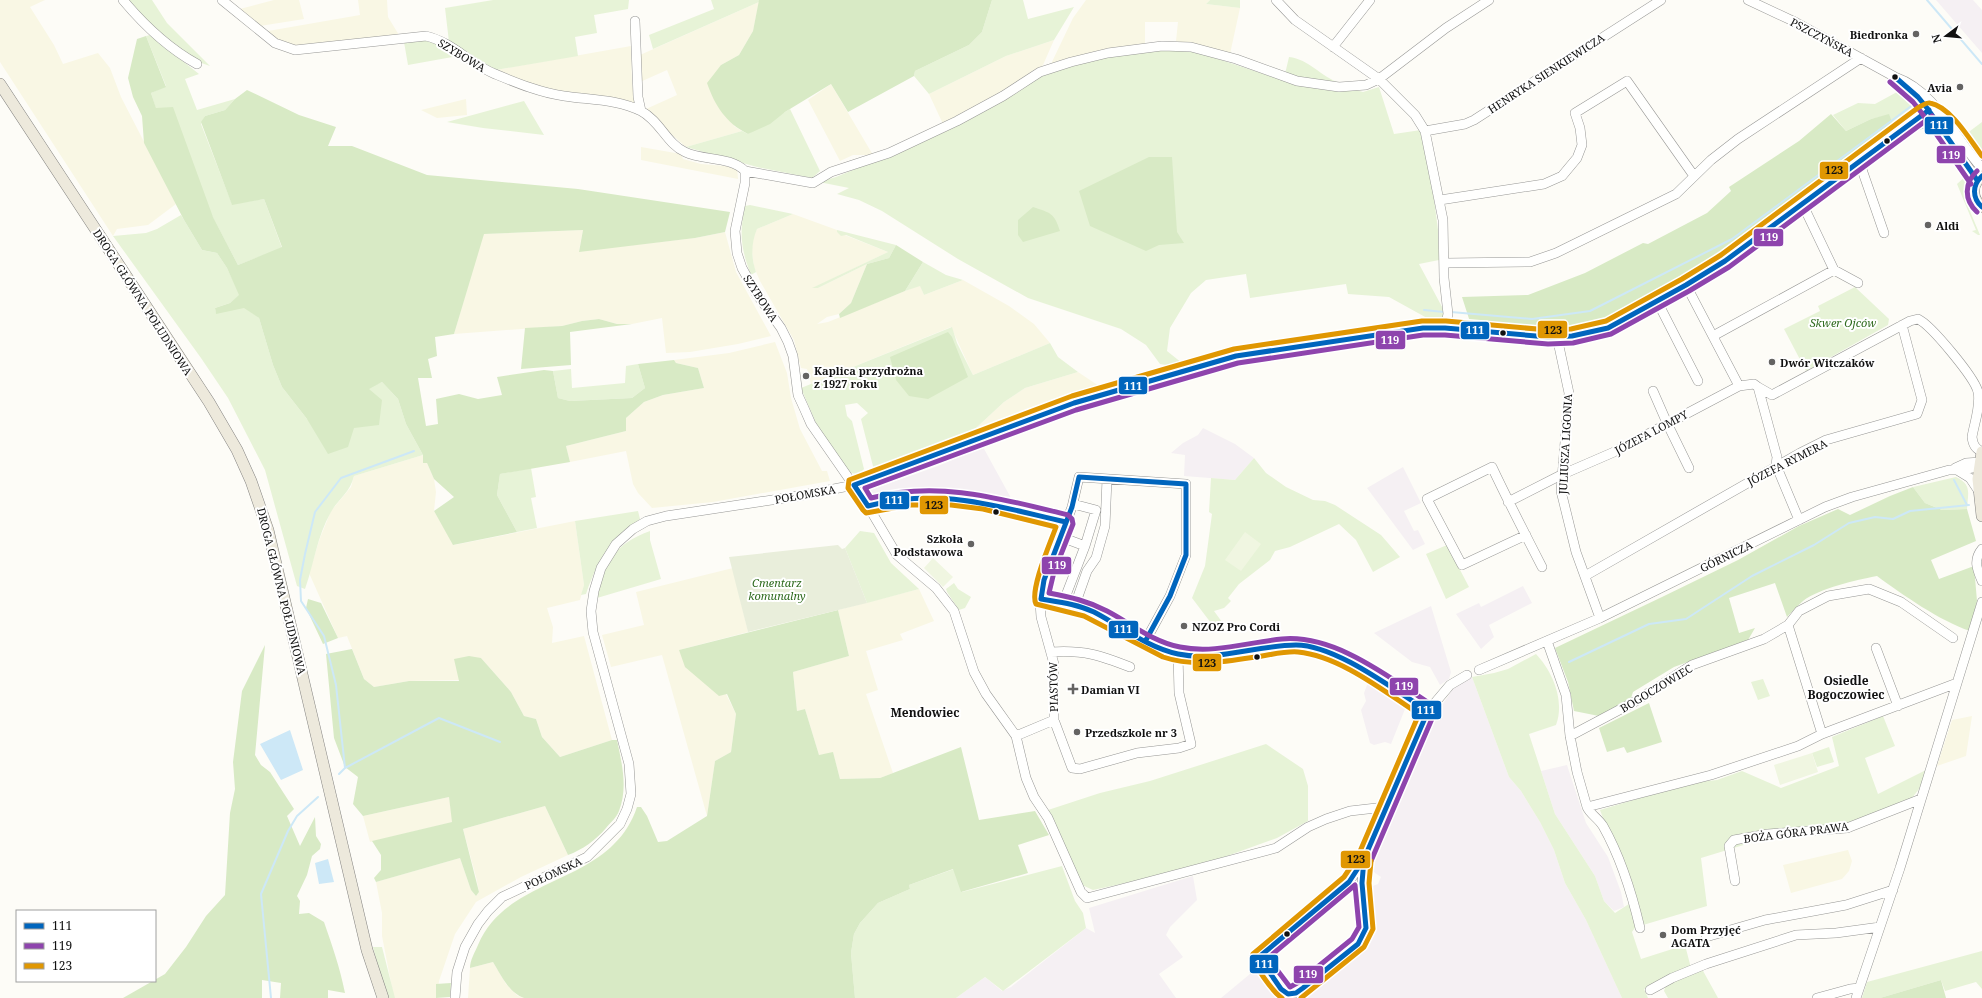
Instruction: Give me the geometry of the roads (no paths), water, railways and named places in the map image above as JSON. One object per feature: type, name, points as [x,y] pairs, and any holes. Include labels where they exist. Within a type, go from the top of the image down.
[{"type":"main road","name":"DROGA GŁÓWNA POŁUDNIOWA","points":[[0,84],[209,402],[237,450],[251,481],[273,548],[368,950],[383,998]]},
{"type":"main road","points":[[1979,178],[1973,193],[1976,201],[1982,207]]},
{"type":"main road","points":[[1981,458],[1978,490],[1982,516]]},
{"type":"main road","name":"DROGA GŁÓWNA POŁUDNIOWA","points":[[368,950],[374,998]]},
{"type":"street","points":[[123,0],[144,25],[197,64]]},
{"type":"street","name":"SZYBOWA","points":[[222,0],[275,43],[295,50],[426,36],[439,39],[493,73],[533,88],[563,96],[604,100],[641,111],[658,124],[680,150],[690,155],[731,162],[741,166],[746,171],[735,231],[737,253],[742,268],[756,293],[782,328],[793,356],[798,395],[811,424],[868,506],[897,555],[936,588],[954,611],[974,672],[986,694],[1016,736]]},
{"type":"street","points":[[1276,0],[1295,20],[1379,79],[1414,115],[1425,131],[1440,200],[1448,314],[1446,328]]},
{"type":"street","points":[[1333,47],[1370,0]]},
{"type":"street","points":[[746,171],[813,183],[831,172],[889,153],[957,121],[1003,96],[1036,74],[1071,62],[1108,53],[1162,46],[1182,46],[1204,49],[1287,78],[1314,84],[1356,87],[1366,85],[1379,79],[1446,28],[1489,0]]},
{"type":"street","name":"HENRYKA SIENKIEWICZA","points":[[1425,131],[1465,124],[1474,120],[1661,0]]},
{"type":"street","name":"PSZCZYŃSKA","points":[[1748,0],[1793,21],[1895,77],[1918,97],[1942,122],[1982,168]]},
{"type":"street","points":[[635,21],[638,97],[641,111]]},
{"type":"street","points":[[1445,263],[1530,262],[1556,253],[1676,194],[1694,176],[1738,139],[1861,58]]},
{"type":"street","name":"PSZCZYŃSKA","points":[[1895,77],[1905,80],[1922,93],[1979,178]]},
{"type":"street","points":[[1440,200],[1544,184],[1562,176],[1578,158],[1582,145],[1580,128],[1575,113],[1627,81],[1694,176]]},
{"type":"street","name":"POŁOMSKA","points":[[455,998],[457,972],[464,947],[488,911],[502,897],[588,857],[620,824],[628,809],[631,794],[629,764],[598,652],[591,612],[594,591],[602,568],[616,544],[632,529],[646,521],[666,516],[787,498],[854,485],[1074,404],[1236,356],[1395,331],[1446,328],[1532,337],[1557,337],[1578,335],[1608,328],[1686,285],[1725,261],[1929,110]]},
{"type":"street","name":"POŁOMSKA","points":[[1902,129],[1930,122],[1942,122]]},
{"type":"street","points":[[1859,161],[1884,233]]},
{"type":"street","points":[[1802,203],[1834,270],[1858,282]]},
{"type":"street","points":[[1714,336],[1834,270]]},
{"type":"street","points":[[1686,285],[1739,386],[1754,384],[1772,395],[1902,325],[1918,319],[1923,321],[1944,344],[1974,383],[1978,391],[1972,438],[1981,458]]},
{"type":"street","points":[[1657,301],[1698,381]]},
{"type":"street","name":"JÓZEFA RYMERA","points":[[1585,576],[1776,465],[1826,440],[1917,414],[1922,400],[1902,325]]},
{"type":"street","name":"JULIUSZA LIGONIA","points":[[1557,337],[1569,393],[1561,475],[1561,491],[1585,576],[1600,618]]},
{"type":"street","name":"JÓZEFA LOMPY","points":[[1508,502],[1561,475],[1614,452],[1739,386]]},
{"type":"street","points":[[1758,387],[1776,456],[1776,465],[1799,520]]},
{"type":"street","points":[[1654,391],[1667,423],[1689,468]]},
{"type":"street","name":"GÓRNICZA","points":[[1479,670],[1600,618],[1799,520],[1852,497],[1954,469],[1963,470],[1981,458]]},
{"type":"street","points":[[1526,535],[1462,565],[1427,499],[1492,467],[1508,502],[1526,535],[1542,567]]},
{"type":"street","points":[[1954,469],[1970,478],[1978,490]]},
{"type":"street","name":"PIASTÓW","points":[[1107,479],[1079,477],[1073,504],[1047,570],[1041,599],[1041,617],[1054,664],[1054,720],[1072,768],[1080,769],[1137,753],[1179,748],[1191,744],[1179,693],[1178,654]]},
{"type":"street","points":[[1075,605],[1087,570],[1096,558],[1105,526],[1107,479],[1186,484],[1186,555],[1170,596],[1146,640]]},
{"type":"street","points":[[868,506],[890,500],[935,497],[981,502],[1066,522]]},
{"type":"street","points":[[1063,603],[1085,546],[1096,510],[1073,504]]},
{"type":"street","points":[[1061,537],[1085,546]]},
{"type":"street","points":[[1982,549],[1976,556],[1976,567],[1982,581]]},
{"type":"street","name":"BOGOCZOWIEC","points":[[1570,736],[1636,701],[1692,665],[1764,639],[1788,625],[1799,611],[1828,596],[1868,589],[1901,602],[1953,638]]},
{"type":"street","points":[[1041,599],[1075,605],[1092,611],[1165,650],[1178,654],[1207,655],[1298,645],[1316,647],[1336,656],[1428,711]]},
{"type":"street","points":[[1856,998],[1893,890],[1982,602]]},
{"type":"street","points":[[1788,625],[1822,734]]},
{"type":"street","points":[[1547,641],[1566,695],[1570,736],[1576,772],[1588,809],[1598,818],[1603,826],[1631,891],[1640,928]]},
{"type":"street","points":[[1876,648],[1898,706]]},
{"type":"street","points":[[1051,652],[1077,651],[1104,657],[1130,667]]},
{"type":"street","points":[[1364,859],[1362,883],[1366,928],[1363,936],[1358,944],[1303,988],[1296,993],[1288,994],[1281,989],[1259,957],[1349,882],[1364,859],[1385,807],[1428,711],[1450,685],[1467,675]]},
{"type":"street","points":[[1588,809],[1711,775],[1798,746],[1822,734],[1958,683]]},
{"type":"street","points":[[1054,720],[1016,736],[1026,778],[1034,797],[1048,818],[1081,892],[1087,898],[1276,848],[1308,827],[1326,819],[1350,811],[1385,807]]},
{"type":"street","name":"BOŻA GÓRA PRAWA","points":[[1735,881],[1729,846],[1734,840],[1768,834],[1847,828],[1921,799]]},
{"type":"street","points":[[1706,937],[1765,920],[1846,905],[1893,890]]},
{"type":"street","points":[[1650,990],[1672,978],[1706,964],[1796,935],[1836,933],[1880,927]]},
{"type":"street","points":[[1817,998],[1859,988]]},
{"type":"water","points":[[290,730],[303,770],[281,780],[260,744]]},
{"type":"water","points":[[328,859],[334,882],[319,884],[315,863]]},
{"type":"waterway","points":[[1927,0],[1982,64]]},
{"type":"waterway","points":[[1451,312],[1532,319],[1590,311],[1732,239],[1914,104]]},
{"type":"waterway","points":[[1424,310],[1444,312]]},
{"type":"waterway","points":[[345,768],[336,685],[324,636],[301,601],[300,580],[305,554],[315,512],[341,478],[414,451]]},
{"type":"waterway","points":[[1954,480],[1967,505]]},
{"type":"waterway","points":[[1569,662],[1649,624],[1686,619],[1752,576],[1814,545],[1849,523],[1875,517],[1893,519],[1910,511],[1969,505]]},
{"type":"waterway","points":[[339,774],[345,768],[439,718],[500,742]]},
{"type":"waterway","points":[[271,998],[261,894],[288,831],[297,816],[318,797]]},
{"type":"place","name":"Biedronka","points":[[1916,34]]},
{"type":"place","name":"Avia","points":[[1960,87]]},
{"type":"place","name":"Aldi","points":[[1928,225]]},
{"type":"place","name":"Dwór Witczaków","points":[[1772,362]]},
{"type":"place","name":"Kaplica przydrożna z 1927 roku","points":[[806,376]]},
{"type":"place","name":"Szkoła Podstawowa","points":[[971,544]]},
{"type":"place","name":"NZOZ Pro Cordi","points":[[1184,626]]},
{"type":"place","name":"Damian VI","points":[[1073,689]]},
{"type":"place","name":"Przedszkole nr 3","points":[[1077,732]]},
{"type":"place","name":"Dom Przyjęć AGATA","points":[[1663,935]]},
{"type":"district","name":"Osiedle Bogoczowiec","points":[[1846,687]]},
{"type":"district","name":"Mendowiec","points":[[925,712]]},
{"type":"park label","name":"Skwer Ojców","points":[[1843,322]]},
{"type":"park label","name":"Cmentarz komunalny","points":[[777,588]]}]
